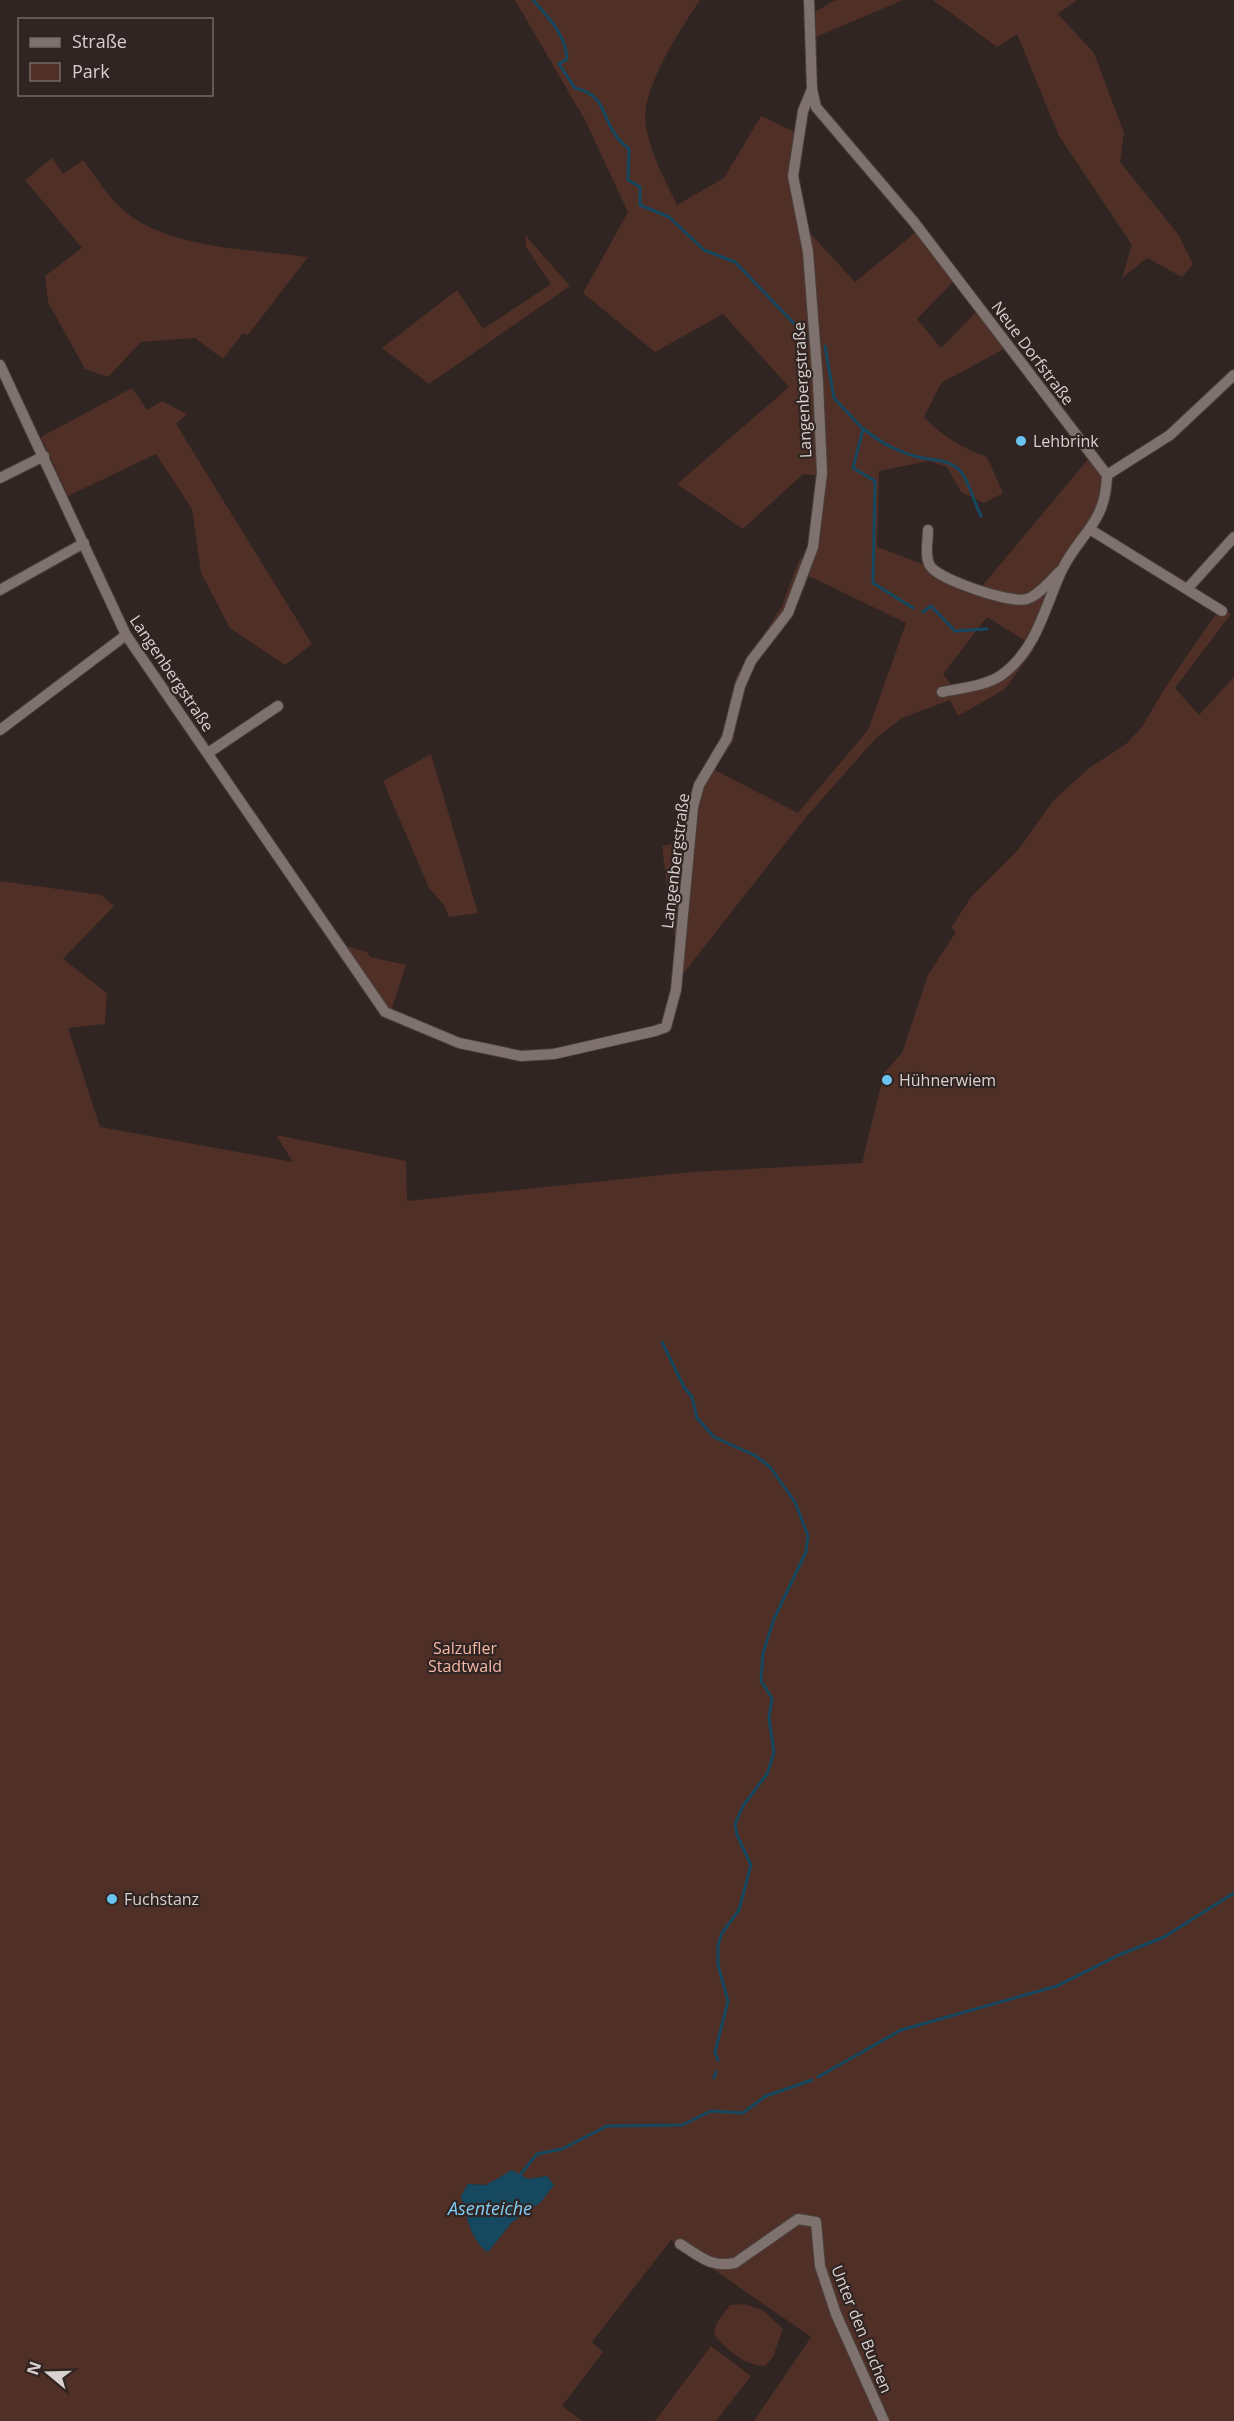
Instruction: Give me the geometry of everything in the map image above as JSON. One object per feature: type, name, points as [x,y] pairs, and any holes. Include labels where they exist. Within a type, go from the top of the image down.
[{"type":"street","name":"Neue Dorfstraße","points":[[808,0],[812,89],[816,107],[914,222],[1107,475]]},
{"type":"street","name":"Langenbergstraße","points":[[0,364],[126,635],[385,1012],[459,1043],[521,1056],[554,1054],[666,1027],[676,990],[693,807],[699,785],[727,738],[740,686],[751,661],[788,612],[813,547],[822,473],[818,383],[808,252],[793,176],[794,156],[803,111],[812,89]]},
{"type":"street","points":[[928,530],[928,559],[933,569],[999,597],[1018,600],[1029,598],[1062,570],[1091,530],[1104,502],[1107,475],[1170,435],[1234,375]]},
{"type":"street","points":[[0,478],[44,456]]},
{"type":"street","points":[[1091,530],[1222,611]]},
{"type":"street","points":[[1188,588],[1234,537]]},
{"type":"street","points":[[0,590],[84,543]]},
{"type":"street","points":[[942,692],[990,681],[1001,676],[1018,660],[1034,639],[1062,570]]},
{"type":"street","points":[[0,730],[126,635]]},
{"type":"street","name":"Langenbergstraße","points":[[208,753],[278,706]]},
{"type":"street","name":"Unter den Buchen","points":[[680,2244],[714,2265],[725,2265],[735,2263],[798,2219],[816,2222],[820,2266],[833,2304],[884,2421]]},
{"type":"green space","points":[[515,0],[700,0],[663,61],[645,112],[651,147],[677,205],[724,178],[761,116],[795,132],[790,174],[808,231],[855,282],[915,233],[953,282],[917,319],[941,348],[976,312],[1006,348],[941,383],[924,417],[953,441],[987,457],[1003,493],[984,503],[961,492],[947,467],[929,461],[879,471],[877,547],[982,586],[1090,457],[1104,474],[1101,493],[1085,536],[1029,643],[987,617],[943,674],[953,687],[1003,679],[1035,648],[1005,689],[958,716],[950,700],[902,718],[877,737],[806,817],[683,974],[671,919],[662,846],[688,841],[700,778],[723,732],[736,677],[782,606],[800,558],[808,562],[820,476],[803,474],[743,529],[677,484],[789,387],[723,314],[655,352],[583,293],[628,212],[585,120]],"holes":[[[809,576],[906,623],[868,730],[798,813],[713,769],[733,742],[743,690],[754,664],[792,617]]]},
{"type":"green space","points":[[836,0],[903,0],[816,37],[816,11]]},
{"type":"green space","points":[[933,0],[1077,0],[1058,14],[1094,53],[1124,133],[1120,162],[1178,234],[1193,264],[1182,277],[1147,258],[1122,278],[1132,245],[1059,136],[1017,34],[997,47]]},
{"type":"green space","points":[[52,158],[63,174],[83,160],[117,204],[135,219],[156,230],[233,249],[308,257],[248,335],[243,333],[223,359],[195,338],[141,342],[108,377],[85,369],[48,302],[45,276],[82,248],[25,180]]},
{"type":"green space","points":[[525,235],[570,286],[429,384],[382,348],[457,290],[483,329],[551,284],[526,247]]},
{"type":"green space","points":[[132,388],[147,410],[162,401],[187,414],[176,424],[312,644],[285,665],[230,628],[201,573],[192,509],[156,454],[68,496],[41,437]]},
{"type":"green space","name":"Salzufler Stadtwald","points":[[1097,528],[1186,581],[1231,614],[1175,688],[1199,715],[1234,677],[1234,2421],[754,2421],[811,2337],[671,2240],[592,2342],[603,2352],[562,2406],[582,2421],[0,2421],[0,881],[101,895],[114,906],[63,959],[107,993],[105,1024],[68,1028],[100,1127],[293,1162],[276,1135],[406,1161],[407,1201],[692,1172],[862,1163],[884,1073],[902,1053],[928,975],[956,932],[951,928],[971,897],[1017,851],[1054,800],[1089,768],[1126,744],[1142,727],[1163,691],[1217,612],[1187,591],[1091,537]],"holes":[[[547,2176],[541,2202],[512,2222],[488,2252],[473,2235],[461,2196],[468,2184],[486,2185]]]},
{"type":"green space","points":[[431,754],[478,913],[449,917],[444,905],[429,888],[383,781]]},
{"type":"green space","points":[[342,945],[367,952],[370,957],[406,965],[391,1011],[380,1001]]},
{"type":"green space","points":[[744,2304],[763,2310],[783,2329],[773,2357],[765,2366],[751,2364],[737,2356],[714,2334],[716,2324],[730,2305]]},
{"type":"green space","points":[[711,2346],[751,2376],[716,2421],[655,2421]]},
{"type":"water","name":"Asenteiche","points":[[512,2170],[528,2179],[547,2176],[554,2185],[541,2202],[512,2222],[488,2252],[473,2235],[461,2196],[468,2184],[486,2185]]},
{"type":"waterway","points":[[533,0],[556,27],[564,42],[567,59],[559,64],[575,88],[585,91],[597,100],[616,136],[629,149],[628,180],[640,187],[640,205],[669,217],[704,250],[735,262],[807,337]]},
{"type":"waterway","points":[[825,346],[834,398],[863,429],[853,468],[875,481],[873,583],[913,608]]},
{"type":"waterway","points":[[864,429],[899,451],[954,466],[967,482],[981,516]]},
{"type":"waterway","points":[[923,612],[931,606],[955,631],[987,629]]},
{"type":"waterway","points":[[662,1342],[684,1387],[692,1397],[697,1418],[714,1437],[756,1456],[770,1467],[795,1502],[808,1536],[806,1552],[774,1619],[763,1653],[761,1681],[772,1698],[769,1718],[774,1752],[767,1774],[743,1806],[735,1824],[737,1835],[751,1865],[739,1910],[722,1933],[718,1945],[718,1965],[728,2001],[715,2052],[718,2060]]},
{"type":"waterway","points":[[818,2077],[901,2030],[1057,1986],[1119,1955],[1164,1937],[1234,1893]]},
{"type":"waterway","points":[[714,2078],[716,2072]]},
{"type":"waterway","points":[[520,2175],[537,2154],[562,2149],[607,2126],[682,2125],[711,2111],[743,2113],[766,2096],[812,2080]]},
{"type":"place","name":"Lehbrink","points":[[1021,441]]},
{"type":"place","name":"Hühnerwiem","points":[[887,1080]]},
{"type":"place","name":"Fuchstanz","points":[[112,1899]]}]
